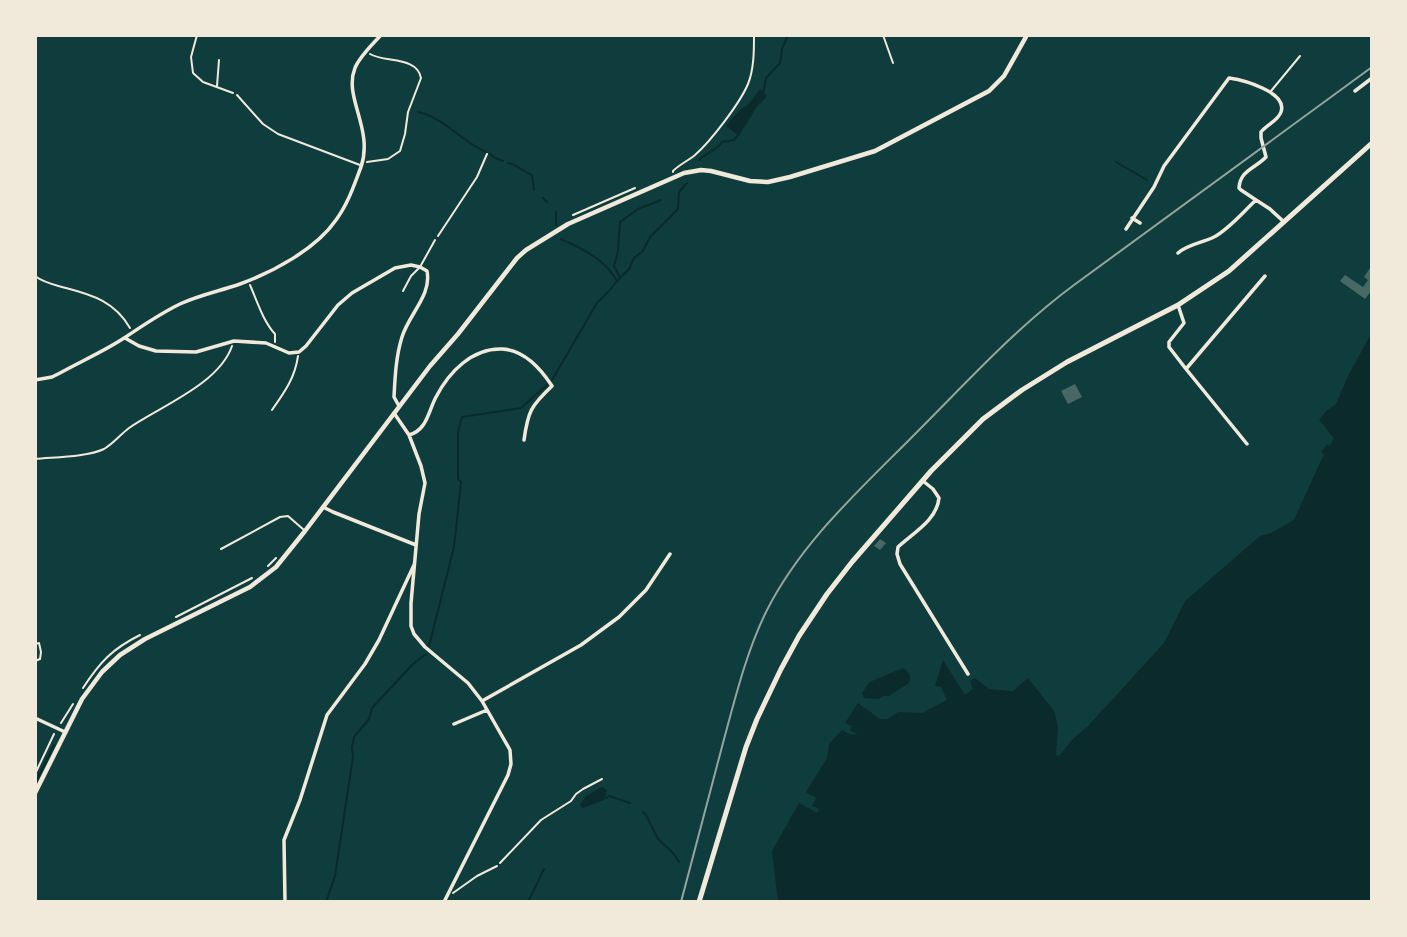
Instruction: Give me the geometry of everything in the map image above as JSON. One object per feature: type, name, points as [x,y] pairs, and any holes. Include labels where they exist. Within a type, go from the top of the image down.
[{"type":"main road","points":[[699,902],[746,747],[781,669],[827,594],[922,481],[983,419],[1022,390],[1067,362],[1178,306],[1229,271],[1372,143]]},
{"type":"street","points":[[35,380],[52,377],[191,299],[248,281],[277,267],[299,254],[327,231],[345,205],[365,150],[353,94],[352,81],[356,65],[381,35]]},
{"type":"street","points":[[35,793],[88,689],[102,672],[120,655],[145,639],[250,587],[285,557],[394,413],[517,258],[535,244],[578,219],[674,174],[706,171],[750,181],[775,181],[875,151],[989,91],[1004,76],[1027,35]]},
{"type":"street","points":[[1126,229],[1154,187],[1164,166],[1229,78],[1240,79],[1271,92],[1281,106],[1280,112],[1261,134],[1267,154],[1249,169],[1238,183],[1239,188],[1283,221]]},
{"type":"street","points":[[1355,91],[1372,78]]},
{"type":"street","points":[[1178,253],[1184,248],[1214,237],[1256,200]]},
{"type":"street","points":[[1132,218],[1140,223]]},
{"type":"street","points":[[124,338],[145,348],[174,353],[196,352],[234,341],[266,343],[289,353],[299,352],[338,305],[352,293],[395,268],[411,265],[420,267],[427,271],[429,278],[401,339],[394,397],[400,406]]},
{"type":"street","points":[[1186,369],[1265,276]]},
{"type":"street","points":[[1178,306],[1184,323],[1169,342],[1169,347],[1247,444]]},
{"type":"street","points":[[409,435],[422,428],[436,396],[454,372],[470,357],[482,351],[508,349],[521,354],[544,374],[552,386],[531,408],[524,440]]},
{"type":"street","points":[[394,413],[409,435],[425,483],[419,514],[411,626],[425,648],[468,683],[482,701],[508,744],[512,758],[510,769],[444,902]]},
{"type":"street","points":[[922,481],[933,489],[939,498],[938,507],[918,532],[898,547],[897,554],[900,564],[968,674]]},
{"type":"street","points":[[323,507],[416,545]]},
{"type":"street","points":[[482,701],[581,645],[620,618],[646,590],[670,554]]},
{"type":"street","points":[[285,902],[284,840],[327,715],[365,664],[379,640],[415,562]]},
{"type":"street","points":[[454,724],[487,710]]},
{"type":"street","points":[[35,718],[65,732]]},
{"type":"lane","points":[[1271,92],[1300,56]]},
{"type":"lane","points":[[237,95],[263,124],[278,134],[362,164]]},
{"type":"lane","points":[[403,291],[435,240]]},
{"type":"lane","points":[[221,549],[280,517],[288,516],[305,531]]},
{"type":"lane","points":[[35,644],[39,643],[41,652],[40,659],[35,661]]},
{"type":"lane","points":[[453,893],[497,866]]},
{"type":"path","points":[[197,35],[191,57],[193,74],[203,82],[237,95]]},
{"type":"path","points":[[674,174],[678,165],[694,156],[738,102],[749,83],[754,35]]},
{"type":"path","points":[[883,35],[893,63]]},
{"type":"path","points":[[362,164],[388,159],[400,151],[408,111],[421,78],[414,66],[378,58],[366,52]]},
{"type":"path","points":[[217,87],[219,60]]},
{"type":"path","points":[[435,240],[477,177],[487,154]]},
{"type":"path","points":[[674,174],[683,169]]},
{"type":"path","points":[[567,218],[643,185]]},
{"type":"path","points":[[35,276],[46,283],[88,295],[112,306],[121,314],[132,332]]},
{"type":"path","points":[[248,281],[275,334],[273,347]]},
{"type":"path","points":[[35,459],[78,455],[105,449],[128,429],[215,373],[230,353],[234,341]]},
{"type":"path","points":[[272,410],[296,371],[299,352]]},
{"type":"path","points":[[265,569],[280,554]]},
{"type":"path","points":[[175,618],[253,578]]},
{"type":"path","points":[[84,686],[114,650],[139,636]]},
{"type":"path","points":[[35,774],[77,698]]},
{"type":"path","points":[[497,866],[541,820],[571,801],[583,789],[602,779]]},
{"type":"water","points":[[760,89],[766,97],[739,136],[726,126]]},
{"type":"water","points":[[1372,332],[1372,902],[778,902],[772,851],[799,803],[814,811],[815,809],[817,813],[819,809],[812,806],[816,798],[806,792],[827,758],[829,744],[842,730],[858,735],[850,730],[852,726],[845,723],[858,703],[879,719],[888,719],[898,712],[922,713],[947,700],[941,687],[935,686],[943,660],[965,695],[973,689],[970,681],[975,678],[989,689],[1013,691],[1028,678],[1054,711],[1058,726],[1056,755],[1059,756],[1164,643],[1185,601],[1260,536],[1294,520],[1324,454],[1321,452],[1327,444],[1330,446],[1334,438],[1319,421],[1325,412],[1336,404]]},
{"type":"water","points":[[903,668],[909,675],[909,683],[889,696],[879,699],[864,698],[862,693],[869,683]]},
{"type":"water","points":[[602,787],[607,790],[604,800],[583,808],[580,805],[586,796]]},
{"type":"building","points":[[1372,265],[1372,290],[1365,299],[1340,281],[1345,275],[1363,287],[1368,280],[1364,277]]},
{"type":"building","points":[[1075,384],[1082,397],[1068,404],[1061,391]]},
{"type":"building","points":[[880,539],[886,543],[880,550],[874,546]]},
{"type":"waterway","points":[[763,94],[766,78],[780,63],[788,35]]},
{"type":"waterway","points":[[418,112],[437,120],[486,152]]},
{"type":"waterway","points":[[699,160],[722,142],[734,140],[739,134]]},
{"type":"waterway","points":[[490,154],[503,161]]},
{"type":"waterway","points":[[1116,162],[1147,180]]},
{"type":"waterway","points":[[508,163],[532,175],[534,190]]},
{"type":"waterway","points":[[617,281],[629,269],[634,258],[643,251],[650,237],[678,209],[679,192],[687,183]]},
{"type":"waterway","points":[[543,198],[547,202]]},
{"type":"waterway","points":[[620,277],[614,266],[620,222],[638,209],[661,200]]},
{"type":"waterway","points":[[556,212],[556,225]]},
{"type":"waterway","points":[[552,380],[597,303],[617,281],[599,260],[561,239]]},
{"type":"waterway","points":[[429,646],[454,547],[461,482],[458,479],[458,432],[462,417],[521,408],[548,384]]},
{"type":"waterway","points":[[326,902],[335,876],[354,737],[369,719],[372,708],[413,664],[426,654]]},
{"type":"waterway","points":[[35,784],[54,745]]},
{"type":"waterway","points":[[606,798],[609,796],[630,803]]},
{"type":"waterway","points":[[643,812],[658,839],[679,862]]},
{"type":"waterway","points":[[528,902],[544,869]]},
{"type":"railway","points":[[681,902],[732,710],[753,644],[766,612],[781,586],[797,561],[835,515],[994,354],[1053,301],[1372,67]]}]
